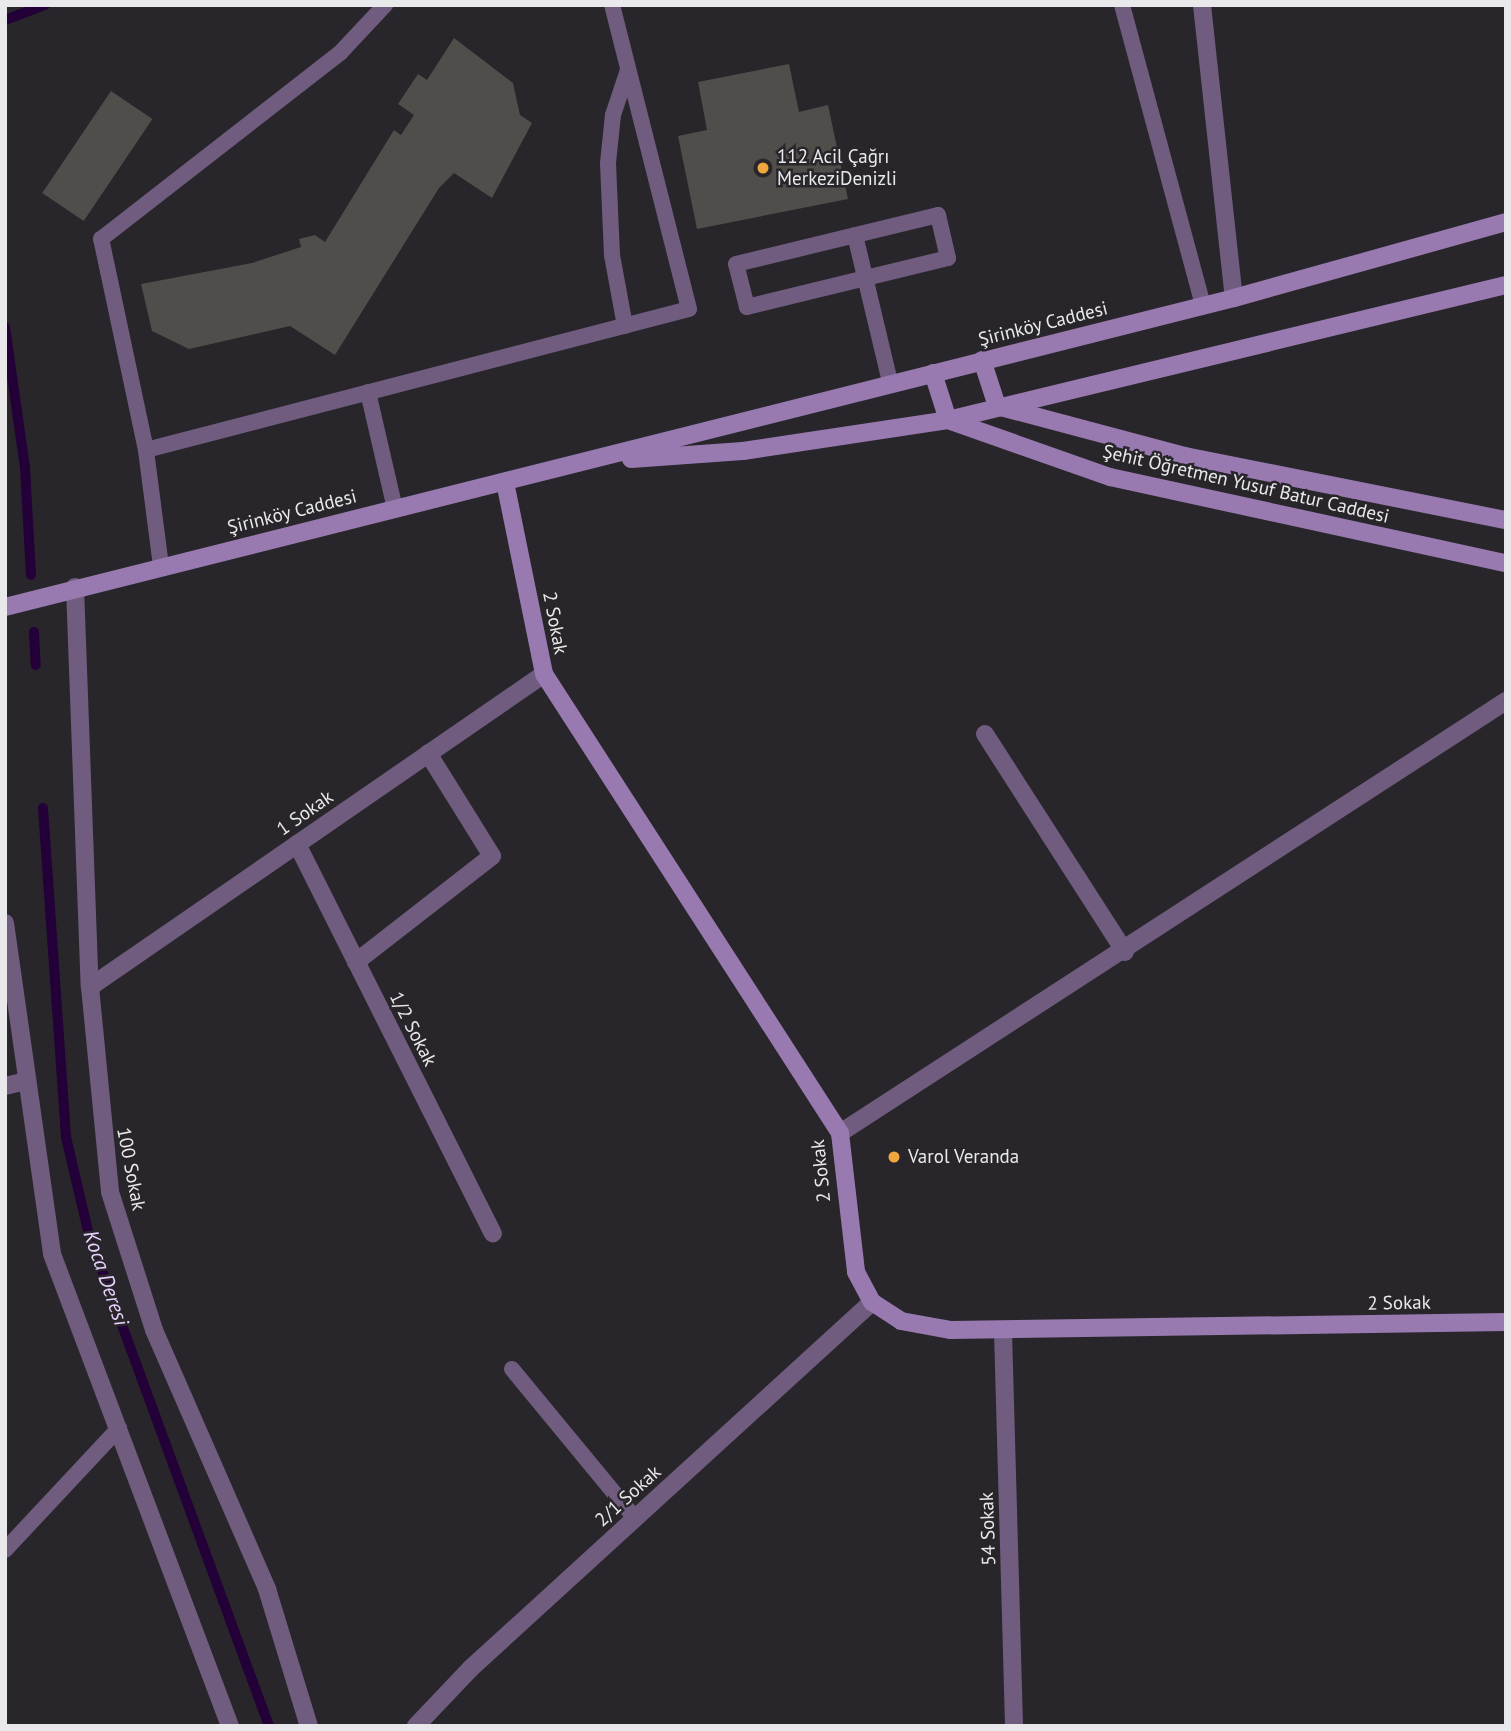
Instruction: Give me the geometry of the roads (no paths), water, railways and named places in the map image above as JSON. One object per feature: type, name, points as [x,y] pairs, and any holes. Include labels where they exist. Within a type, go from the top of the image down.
[{"type":"main road","name":"Şirinköy Caddesi","points":[[5,607],[75,587],[589,463],[890,382],[1234,299],[1506,222]]},
{"type":"main road","name":"Şirinköy Caddesi","points":[[589,463],[743,451],[948,420],[1506,285]]},
{"type":"main road","points":[[982,360],[997,406]]},
{"type":"main road","points":[[933,373],[948,420]]},
{"type":"main road","name":"Şehit Öğretmen Yusuf Batur Caddesi","points":[[997,406],[1185,456],[1506,520]]},
{"type":"main road","name":"Şehit Öğretmen Yusuf Batur Caddesi","points":[[948,420],[1110,477],[1506,563]]},
{"type":"main road","name":"2 Sokak","points":[[505,482],[544,674],[840,1133],[856,1272],[872,1302],[901,1321],[1003,1331],[1506,1322]]},
{"type":"street","points":[[1202,5],[1234,299]]},
{"type":"street","name":"100 Sokak","points":[[75,587],[90,986],[110,1192],[154,1329],[267,1589],[309,1726]]},
{"type":"street","name":"1 Sokak","points":[[90,986],[544,674]]},
{"type":"street","points":[[840,1133],[1125,952],[1506,701]]},
{"type":"street","points":[[985,734],[1125,952]]},
{"type":"street","points":[[356,962],[492,856],[428,753]]},
{"type":"street","name":"1/2 Sokak","points":[[296,844],[493,1233]]},
{"type":"street","points":[[5,923],[52,1254],[230,1726]]},
{"type":"street","points":[[5,1086],[26,1081]]},
{"type":"street","name":"2/1 Sokak","points":[[416,1726],[635,1518],[872,1302]]},
{"type":"street","name":"54 Sokak","points":[[1003,1331],[1014,1726]]},
{"type":"lane","points":[[161,566],[146,450],[101,239],[340,53],[385,5]]},
{"type":"lane","points":[[146,450],[689,309],[612,5]]},
{"type":"lane","points":[[1122,5],[1203,306]]},
{"type":"lane","points":[[625,326],[612,255],[608,163],[613,115],[628,69]]},
{"type":"lane","points":[[938,215],[948,258],[865,278],[747,307],[736,264],[938,215]]},
{"type":"lane","points":[[855,235],[890,382]]},
{"type":"lane","points":[[368,392],[395,509]]},
{"type":"lane","points":[[512,1368],[635,1518]]},
{"type":"lane","points":[[5,1550],[119,1428]]},
{"type":"waterway","name":"Koca Deresi","points":[[5,20],[45,5]]},
{"type":"waterway","name":"Koca Deresi","points":[[5,327],[25,468],[31,575]]},
{"type":"waterway","name":"Koca Deresi","points":[[34,632],[36,665]]},
{"type":"waterway","name":"Koca Deresi","points":[[43,808],[66,1137],[89,1235],[269,1726]]},
{"type":"place","name":"112 Acil Çağrı MerkeziDenizli","points":[[763,168]]},
{"type":"place","name":"Varol Veranda","points":[[894,1157]]}]
